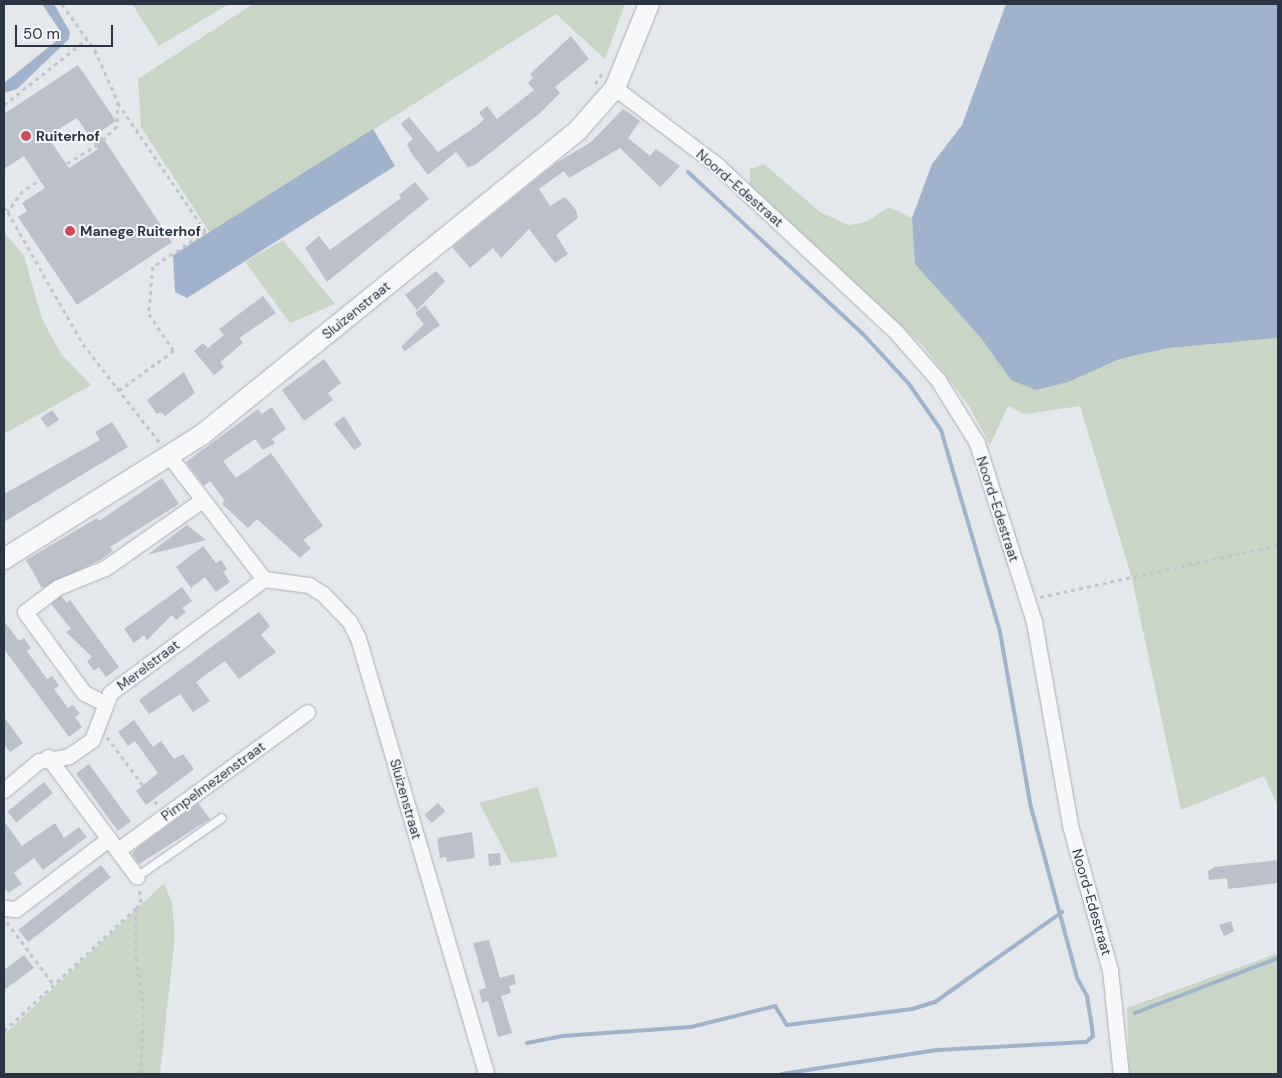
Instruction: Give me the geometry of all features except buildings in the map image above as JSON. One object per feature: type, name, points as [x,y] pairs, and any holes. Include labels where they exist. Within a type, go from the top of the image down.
[{"type":"street","name":"Sluizenstraat","points":[[4,559],[170,457],[578,130],[615,88],[649,4]]},
{"type":"street","name":"Noord-Edestraat","points":[[615,88],[718,166],[924,363],[977,443],[1027,600],[1070,825],[1110,970],[1121,1074]]},
{"type":"street","points":[[170,457],[264,579]]},
{"type":"street","points":[[4,790],[48,757],[75,753],[99,731],[104,703],[84,693],[26,612],[58,587],[105,568],[202,500]]},
{"type":"street","name":"Sluizenstraat","points":[[264,579],[309,585],[323,594],[349,622],[358,638],[486,1074]]},
{"type":"street","name":"Merelstraat","points":[[104,703],[117,687],[264,579]]},
{"type":"street","name":"Pimpelmezenstraat","points":[[5,914],[16,909],[112,846],[165,816],[307,712]]},
{"type":"street","points":[[48,757],[112,846],[137,877]]},
{"type":"lane","points":[[137,877],[222,818]]},
{"type":"path","points":[[62,4],[87,39],[118,102],[206,232],[153,267],[149,314],[174,350],[120,390]]},
{"type":"path","points":[[4,105],[87,39]]},
{"type":"path","points":[[8,212],[23,191],[98,145],[117,127],[118,102]]},
{"type":"path","points":[[4,207],[82,344],[120,390],[170,457]]},
{"type":"path","points":[[1027,600],[1278,546]]},
{"type":"path","points":[[99,731],[165,816]]},
{"type":"path","points":[[4,1032],[141,903],[137,877]]},
{"type":"path","points":[[136,908],[136,951],[144,1005],[141,1074]]},
{"type":"path","points":[[5,914],[54,985]]},
{"type":"green space","points":[[132,4],[229,4],[159,46]]},
{"type":"green space","points":[[253,4],[625,4],[605,59],[556,14],[210,233],[141,127],[138,79]]},
{"type":"green space","points":[[764,164],[820,212],[849,225],[866,222],[889,207],[912,218],[915,264],[981,338],[1011,380],[1068,382],[1120,359],[1169,348],[1278,338],[1278,806],[1264,776],[1181,810],[1132,579],[1080,406],[1025,414],[1008,406],[990,445],[969,406],[923,346],[750,185],[750,169]]},
{"type":"green space","points":[[4,232],[24,256],[42,319],[61,354],[91,385],[4,434]]},
{"type":"green space","points":[[283,240],[335,304],[290,323],[245,262]]},
{"type":"green space","points":[[538,787],[558,857],[511,863],[479,803]]},
{"type":"green space","points":[[164,883],[172,903],[175,936],[160,1074],[4,1074],[4,1035]]},
{"type":"green space","points":[[1278,953],[1278,1074],[1129,1074],[1127,1008]]},
{"type":"water","points":[[42,4],[54,4],[70,32],[69,39],[17,89],[4,93],[4,83],[60,38],[61,32]]},
{"type":"water","points":[[1006,4],[1278,4],[1278,338],[1169,348],[1120,359],[1068,382],[1036,390],[1011,380],[981,338],[915,264],[912,218],[932,164],[962,125]]},
{"type":"water","points":[[373,129],[395,166],[187,298],[175,292],[173,255]]},
{"type":"waterway","points":[[688,172],[862,333],[909,384],[941,430],[1000,632],[1031,807],[1077,978],[1087,996],[1093,1036],[1086,1042],[937,1050],[782,1074]]},
{"type":"waterway","points":[[527,1043],[562,1036],[691,1027],[775,1006],[787,1025],[912,1009],[935,1002],[1062,912]]},
{"type":"waterway","points":[[1135,1013],[1278,958]]},
{"type":"place","name":"Ruiterhof","points":[[26,136]]},
{"type":"place","name":"Manege Ruiterhof","points":[[70,231]]}]
